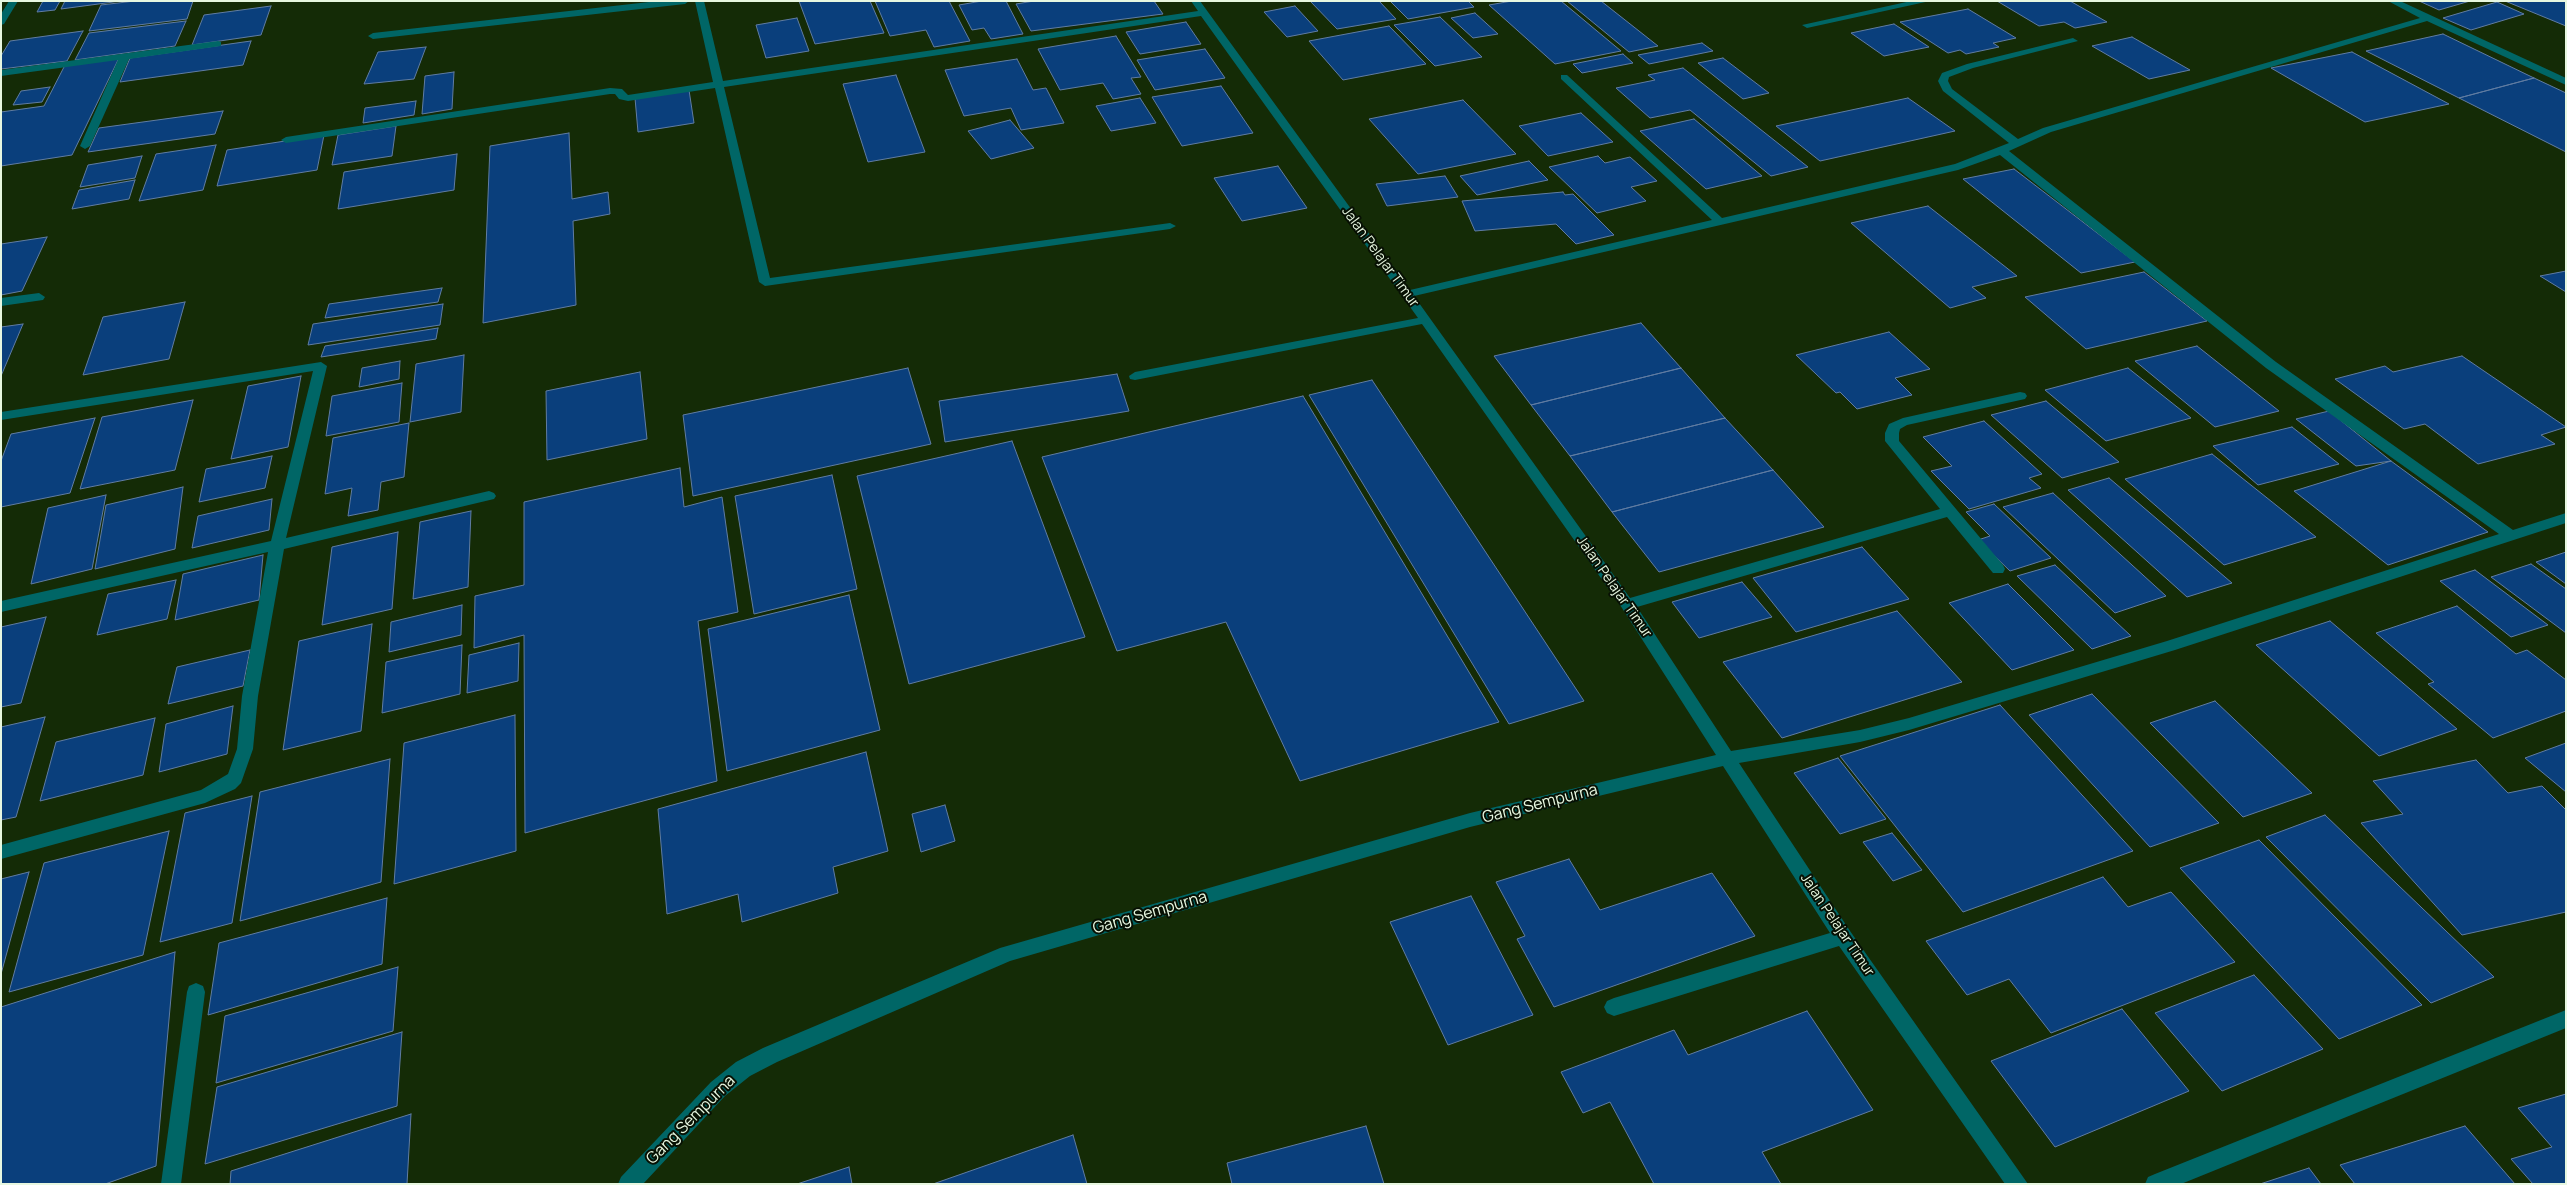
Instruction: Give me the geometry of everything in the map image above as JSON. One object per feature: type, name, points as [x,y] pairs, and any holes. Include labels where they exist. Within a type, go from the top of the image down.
[{"type":"street","points":[[1,22],[14,1]]},
{"type":"street","points":[[373,36],[685,1]]},
{"type":"street","points":[[699,1],[765,282],[1170,226]]},
{"type":"street","points":[[1807,26],[1926,1]]},
{"type":"street","points":[[2392,1],[2566,82]]},
{"type":"street","points":[[286,140],[610,91],[618,91],[623,97],[628,98],[1199,7]]},
{"type":"street","name":"Jalan Pelajar Timur","points":[[1199,7],[1408,294],[1628,604],[1729,758],[1842,937],[2018,1184]]},
{"type":"street","points":[[1408,294],[1958,167],[2002,151],[2047,130],[2428,18]]},
{"type":"street","points":[[2016,143],[1948,91],[1943,81],[1945,75],[1970,66],[2073,41]]},
{"type":"street","points":[[1,73],[218,44]]},
{"type":"street","points":[[85,146],[125,56]]},
{"type":"street","points":[[2548,73],[2566,67]]},
{"type":"street","points":[[1564,77],[1719,221]]},
{"type":"street","points":[[2002,151],[2190,299],[2271,366],[2510,536]]},
{"type":"street","points":[[1,302],[39,297]]},
{"type":"street","points":[[1135,376],[1426,320]]},
{"type":"street","points":[[1,416],[321,366],[277,545],[250,696],[245,749],[235,778],[229,784],[205,796],[1,852]]},
{"type":"street","points":[[1998,569],[1892,441],[1894,427],[1903,422],[2020,396]]},
{"type":"street","points":[[1,608],[489,496]]},
{"type":"street","points":[[1628,604],[1950,511]]},
{"type":"street","name":"Gang Sempurna","points":[[628,1184],[718,1089],[743,1069],[770,1055],[1007,954],[1470,820],[1729,758],[1860,736],[1909,724],[2170,646],[2566,518]]},
{"type":"street","points":[[1614,1007],[1842,937]]},
{"type":"street","points":[[171,1184],[196,992]]},
{"type":"street","points":[[2155,1184],[2566,1018]]},
{"type":"building","points":[[43,1],[60,1],[55,10],[37,12]]},
{"type":"building","points":[[65,1],[121,1],[61,9]]},
{"type":"building","points":[[135,1],[193,1],[187,19],[89,31],[101,5]]},
{"type":"building","points":[[799,1],[870,1],[884,33],[815,44]]},
{"type":"building","points":[[875,1],[949,1],[970,41],[934,47],[926,30],[890,36]]},
{"type":"building","points":[[982,1],[1006,1],[1023,34],[991,39],[984,28],[972,30],[959,5]]},
{"type":"building","points":[[1034,1],[1154,1],[1163,14],[1031,31],[1016,4]]},
{"type":"building","points":[[1310,1],[1379,1],[1396,19],[1337,29]]},
{"type":"building","points":[[1390,1],[1468,1],[1474,7],[1408,19]]},
{"type":"building","points":[[1512,1],[1561,1],[1621,51],[1555,64],[1489,5]]},
{"type":"building","points":[[1567,1],[1601,1],[1658,46],[1629,52]]},
{"type":"building","points":[[1997,1],[2070,1],[2107,22],[2075,28],[2064,22],[2039,26]]},
{"type":"building","points":[[2419,1],[2470,1],[2439,10]]},
{"type":"building","points":[[2505,1],[2566,1],[2566,26]]},
{"type":"building","points":[[2497,2],[2524,14],[2471,30],[2443,18]]},
{"type":"building","points":[[271,6],[261,35],[192,45],[204,15]]},
{"type":"building","points":[[1295,6],[1318,31],[1287,37],[1264,12]]},
{"type":"building","points":[[1968,9],[2016,38],[1993,43],[1999,47],[1966,54],[1960,50],[1948,53],[1900,22]]},
{"type":"building","points":[[1475,13],[1498,34],[1473,38],[1451,18]]},
{"type":"building","points":[[1440,17],[1482,57],[1435,66],[1394,25]]},
{"type":"building","points":[[797,18],[809,51],[766,58],[756,25]]},
{"type":"building","points":[[186,21],[175,46],[75,60],[89,33]]},
{"type":"building","points":[[1186,22],[1201,44],[1140,54],[1126,32]]},
{"type":"building","points":[[1894,24],[1929,47],[1884,56],[1851,33]]},
{"type":"building","points":[[1389,26],[1426,64],[1343,80],[1309,41]]},
{"type":"building","points":[[83,31],[67,61],[1,69],[1,56],[10,41]]},
{"type":"building","points":[[2443,34],[2534,78],[2459,98],[2366,51]]},
{"type":"building","points":[[1116,36],[1141,77],[1131,78],[1141,94],[1113,99],[1103,83],[1060,90],[1038,49]]},
{"type":"building","points":[[2132,37],[2190,70],[2149,79],[2092,46]]},
{"type":"building","points":[[251,41],[243,65],[120,82],[130,58]]},
{"type":"building","points":[[1702,43],[1713,51],[1649,64],[1638,55]]},
{"type":"building","points":[[426,47],[414,79],[364,84],[378,52]]},
{"type":"building","points":[[1205,49],[1225,78],[1155,90],[1137,60]]},
{"type":"building","points":[[2352,52],[2449,104],[2365,122],[2271,68]]},
{"type":"building","points":[[1623,54],[1633,63],[1582,73],[1573,64]]},
{"type":"building","points":[[119,58],[72,155],[1,166],[1,112],[44,106],[65,65]]},
{"type":"building","points":[[1723,58],[1769,93],[1743,99],[1698,63]]},
{"type":"building","points":[[1017,59],[1033,90],[1046,88],[1064,123],[1021,130],[1011,108],[964,116],[945,70]]},
{"type":"building","points":[[1683,68],[1808,167],[1771,176],[1690,110],[1650,118],[1616,88],[1655,80],[1648,75]]},
{"type":"building","points":[[454,72],[452,109],[422,114],[425,76]]},
{"type":"building","points":[[896,75],[925,152],[868,162],[843,84]]},
{"type":"building","points":[[2534,78],[2566,93],[2566,152],[2459,98]]},
{"type":"building","points":[[1221,86],[1253,133],[1182,146],[1152,97]]},
{"type":"building","points":[[50,87],[42,102],[13,105],[21,91]]},
{"type":"building","points":[[689,90],[694,123],[638,132],[635,98]]},
{"type":"building","points":[[1140,98],[1156,123],[1111,131],[1096,106]]},
{"type":"building","points":[[1908,98],[1955,131],[1820,161],[1776,126]]},
{"type":"building","points":[[1463,100],[1516,154],[1418,174],[1369,119]]},
{"type":"building","points":[[416,101],[414,115],[363,123],[365,108]]},
{"type":"building","points":[[223,111],[215,134],[88,152],[99,128]]},
{"type":"building","points":[[1581,113],[1613,142],[1548,156],[1519,126]]},
{"type":"building","points":[[1694,119],[1762,176],[1706,189],[1640,131]]},
{"type":"building","points":[[1010,120],[1034,148],[991,159],[968,131]]},
{"type":"building","points":[[396,126],[392,156],[332,165],[338,135]]},
{"type":"building","points":[[569,133],[572,199],[608,192],[610,214],[573,221],[576,305],[483,323],[490,146]]},
{"type":"building","points":[[324,135],[317,170],[217,186],[227,150]]},
{"type":"building","points":[[216,145],[203,190],[139,201],[156,154]]},
{"type":"building","points":[[457,154],[454,190],[338,209],[344,172]]},
{"type":"building","points":[[142,156],[135,178],[80,187],[88,165]]},
{"type":"building","points":[[1598,156],[1605,163],[1630,157],[1657,181],[1631,187],[1646,201],[1597,213],[1549,167]]},
{"type":"building","points":[[1529,161],[1548,180],[1477,195],[1460,176]]},
{"type":"building","points":[[1278,166],[1307,208],[1242,221],[1214,178]]},
{"type":"building","points":[[2014,169],[2135,262],[2081,273],[1963,179]]},
{"type":"building","points":[[1445,176],[1458,197],[1387,206],[1376,184]]},
{"type":"building","points":[[135,180],[129,199],[72,209],[79,190]]},
{"type":"building","points":[[1563,192],[1565,195],[1573,194],[1614,235],[1576,244],[1556,224],[1475,231],[1462,201]]},
{"type":"building","points":[[1928,206],[2017,276],[1972,287],[1986,298],[1950,308],[1851,223]]},
{"type":"building","points":[[47,237],[22,291],[1,295],[1,244]]},
{"type":"building","points":[[2566,271],[2566,292],[2540,276]]},
{"type":"building","points":[[2144,272],[2207,321],[2086,349],[2025,297]]},
{"type":"building","points":[[442,288],[438,302],[325,318],[329,304]]},
{"type":"building","points":[[185,302],[169,359],[83,375],[103,317]]},
{"type":"building","points":[[443,304],[440,325],[308,345],[313,324]]},
{"type":"building","points":[[1641,323],[1681,368],[1531,405],[1494,356]]},
{"type":"building","points":[[23,324],[1,376],[1,327]]},
{"type":"building","points":[[438,328],[436,339],[321,357],[325,346]]},
{"type":"building","points":[[1889,332],[1930,369],[1895,378],[1912,395],[1857,409],[1840,392],[1836,393],[1796,355]]},
{"type":"building","points":[[2197,346],[2279,411],[2215,427],[2135,361]]},
{"type":"building","points":[[464,355],[461,412],[410,422],[416,364]]},
{"type":"building","points":[[2462,356],[2566,427],[2541,435],[2555,444],[2478,464],[2425,424],[2404,429],[2335,379],[2385,366],[2393,372]]},
{"type":"building","points":[[400,361],[399,379],[359,387],[362,368]]},
{"type":"building","points":[[908,368],[931,444],[693,496],[683,415]]},
{"type":"building","points":[[1681,368],[1725,418],[1570,456],[1531,405]]},
{"type":"building","points":[[2128,368],[2191,418],[2106,441],[2045,390]]},
{"type":"building","points":[[640,372],[647,439],[547,460],[546,391]]},
{"type":"building","points":[[1117,374],[1129,411],[945,442],[939,401]]},
{"type":"building","points":[[301,376],[288,447],[231,459],[248,386]]},
{"type":"building","points":[[1372,380],[1584,701],[1509,724],[1309,395]]},
{"type":"building","points":[[402,383],[399,422],[326,436],[332,396]]},
{"type":"building","points":[[1303,396],[1499,722],[1300,781],[1226,622],[1117,651],[1042,457]]},
{"type":"building","points":[[193,400],[175,470],[80,489],[102,417]]},
{"type":"building","points":[[2046,401],[2119,462],[2062,478],[1991,415]]},
{"type":"building","points":[[2329,411],[2391,461],[2356,466],[2296,419]]},
{"type":"building","points":[[95,418],[70,493],[1,507],[1,461],[11,434]]},
{"type":"building","points":[[1725,418],[1773,470],[1612,512],[1570,456]]},
{"type":"building","points":[[1984,421],[2042,474],[2029,478],[2041,488],[1969,509],[1931,471],[1952,466],[1923,437]]},
{"type":"building","points":[[409,423],[404,477],[381,482],[378,510],[348,516],[352,488],[325,494],[333,438]]},
{"type":"building","points":[[2292,427],[2339,464],[2258,485],[2213,446]]},
{"type":"building","points":[[1012,441],[1085,637],[909,684],[857,476]]},
{"type":"building","points":[[2212,454],[2316,537],[2224,565],[2125,479]]},
{"type":"building","points":[[272,456],[265,488],[199,502],[206,469]]},
{"type":"building","points":[[2391,461],[2488,532],[2388,565],[2294,491]]},
{"type":"building","points":[[680,468],[684,507],[722,497],[738,612],[698,621],[717,781],[525,833],[524,635],[474,648],[475,596],[524,585],[524,502]]},
{"type":"building","points":[[1773,470],[1824,527],[1659,572],[1612,512]]},
{"type":"building","points":[[832,475],[857,589],[754,614],[735,496]]},
{"type":"building","points":[[2109,478],[2232,583],[2187,597],[2068,490]]},
{"type":"building","points":[[183,487],[175,549],[95,569],[106,505]]},
{"type":"building","points":[[2053,493],[2166,596],[2115,613],[2003,507]]},
{"type":"building","points":[[106,495],[92,569],[31,584],[48,508]]},
{"type":"building","points":[[272,499],[269,530],[192,548],[198,516]]},
{"type":"building","points":[[1994,504],[2051,558],[2010,571],[1978,540],[1990,536],[1966,512]]},
{"type":"building","points":[[471,511],[468,587],[413,599],[420,522]]},
{"type":"building","points":[[398,532],[392,609],[322,625],[332,547]]},
{"type":"building","points":[[1862,547],[1909,599],[1796,632],[1753,578]]},
{"type":"building","points":[[2566,552],[2566,584],[2536,562]]},
{"type":"building","points":[[263,555],[259,600],[175,620],[183,574]]},
{"type":"building","points":[[2531,564],[2566,589],[2566,633],[2491,577]]},
{"type":"building","points":[[2055,565],[2131,636],[2092,649],[2017,576]]},
{"type":"building","points":[[2475,570],[2548,625],[2511,637],[2440,581]]},
{"type":"building","points":[[176,580],[167,619],[97,635],[108,594]]},
{"type":"building","points":[[1742,582],[1772,617],[1699,638],[1672,602]]},
{"type":"building","points":[[2008,584],[2074,650],[2012,670],[1949,603]]},
{"type":"building","points":[[849,595],[880,730],[727,771],[708,629]]},
{"type":"building","points":[[462,605],[461,635],[389,652],[391,622]]},
{"type":"building","points":[[2457,606],[2516,654],[2527,650],[2566,680],[2566,711],[2493,738],[2428,684],[2434,682],[2376,633]]},
{"type":"building","points":[[1897,611],[1962,682],[1782,738],[1723,662]]},
{"type":"building","points":[[46,617],[21,703],[1,707],[1,627]]},
{"type":"building","points":[[2330,621],[2457,729],[2379,756],[2256,645]]},
{"type":"building","points":[[372,624],[361,731],[283,750],[299,641]]},
{"type":"building","points":[[519,643],[518,681],[467,693],[469,655]]},
{"type":"building","points":[[462,645],[460,694],[382,713],[386,662]]},
{"type":"building","points":[[250,650],[243,686],[168,704],[177,667]]},
{"type":"building","points":[[2092,694],[2219,823],[2150,847],[2029,715]]},
{"type":"building","points":[[2215,701],[2312,793],[2243,817],[2150,723]]},
{"type":"building","points":[[2000,705],[2133,851],[1963,912],[1840,756]]},
{"type":"building","points":[[233,706],[227,754],[159,772],[166,724]]},
{"type":"building","points":[[515,715],[516,851],[394,884],[404,743]]},
{"type":"building","points":[[45,717],[16,817],[1,820],[1,727]]},
{"type":"building","points":[[155,718],[143,775],[40,801],[56,742]]},
{"type":"building","points":[[2566,743],[2566,792],[2525,758]]},
{"type":"building","points":[[866,752],[888,851],[833,867],[838,893],[742,922],[738,894],[667,914],[658,809]]},
{"type":"building","points":[[1838,758],[1886,819],[1840,834],[1794,773]]},
{"type":"building","points":[[390,759],[381,882],[240,921],[260,792]]},
{"type":"building","points":[[2476,760],[2508,793],[2542,786],[2566,810],[2566,912],[2462,935],[2361,823],[2403,814],[2373,781]]},
{"type":"building","points":[[252,796],[232,923],[160,942],[185,813]]},
{"type":"building","points":[[945,805],[955,841],[921,852],[912,814]]},
{"type":"building","points":[[2325,815],[2494,977],[2431,1003],[2266,837]]},
{"type":"building","points":[[169,831],[143,955],[9,992],[44,863]]},
{"type":"building","points":[[1892,833],[1922,870],[1893,881],[1863,842]]},
{"type":"building","points":[[2259,840],[2422,1005],[2339,1039],[2180,868]]},
{"type":"building","points":[[1569,859],[1600,910],[1712,873],[1755,936],[1554,1007],[1517,939],[1525,936],[1496,882]]},
{"type":"building","points":[[29,872],[1,974],[1,879]]},
{"type":"building","points":[[2103,877],[2128,907],[2171,892],[2235,962],[2051,1033],[2009,979],[1967,995],[1926,941]]},
{"type":"building","points":[[1471,896],[1533,1015],[1448,1045],[1390,922]]},
{"type":"building","points":[[387,898],[382,964],[208,1015],[219,943]]},
{"type":"building","points":[[175,952],[156,1166],[105,1184],[1,1184],[1,1007]]},
{"type":"building","points":[[398,967],[393,1031],[216,1083],[225,1016]]},
{"type":"building","points":[[2254,975],[2323,1049],[2222,1091],[2155,1013]]},
{"type":"building","points":[[2122,1009],[2189,1091],[2055,1147],[1991,1061]]},
{"type":"building","points":[[1807,1011],[1873,1110],[1762,1152],[1781,1184],[1654,1184],[1610,1102],[1583,1113],[1561,1072],[1674,1030],[1688,1055]]},
{"type":"building","points":[[402,1032],[397,1106],[205,1164],[217,1087]]},
{"type":"building","points":[[2566,1094],[2566,1184],[2533,1184],[2511,1159],[2552,1147],[2518,1108]]},
{"type":"building","points":[[411,1114],[407,1184],[230,1184],[231,1171]]},
{"type":"building","points":[[1366,1126],[1384,1184],[1232,1184],[1227,1163]]},
{"type":"building","points":[[2465,1126],[2515,1184],[2355,1184],[2340,1165]]},
{"type":"building","points":[[1073,1135],[1087,1184],[933,1184]]},
{"type":"building","points":[[849,1167],[852,1184],[797,1184]]},
{"type":"building","points":[[2309,1168],[2321,1184],[2260,1184]]}]
